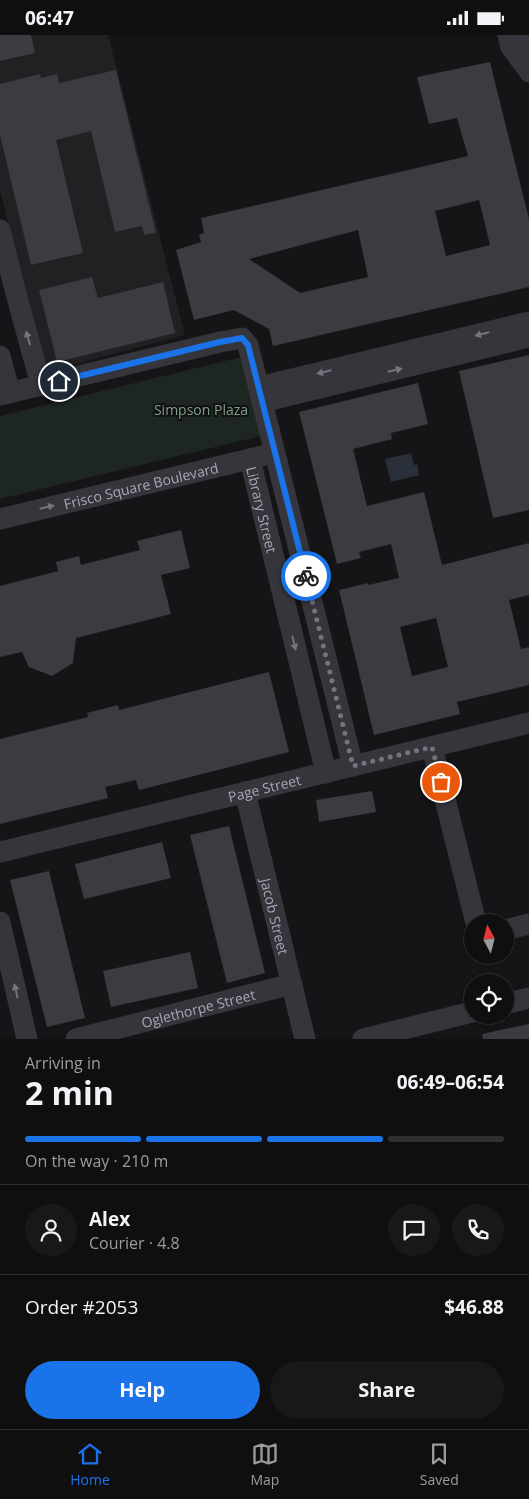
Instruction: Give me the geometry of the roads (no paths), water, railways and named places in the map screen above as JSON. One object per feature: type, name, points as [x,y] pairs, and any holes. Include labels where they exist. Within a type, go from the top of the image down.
[{"type":"street","points":[[508,35],[511,47],[529,71]]},
{"type":"street","points":[[527,35],[529,71]]},
{"type":"street","points":[[0,230],[7,287],[41,385],[5,394],[0,356]]},
{"type":"street","points":[[261,394],[529,322]]},
{"type":"street","points":[[261,394],[529,337]]},
{"type":"street","name":"Library Street","points":[[41,385],[220,342],[242,338],[248,345],[353,766]]},
{"type":"street","name":"Frisco Square Boulevard","points":[[0,519],[265,456],[272,439]]},
{"type":"street","name":"Library Street","points":[[250,459],[326,773]]},
{"type":"street","points":[[289,619],[315,614]]},
{"type":"street","name":"Page Street","points":[[0,852],[529,723]]},
{"type":"street","points":[[432,747],[474,914]]},
{"type":"street","name":"Jacob Street","points":[[245,792],[305,1039]]},
{"type":"street","points":[[0,922],[27,1039]]},
{"type":"street","points":[[514,928],[529,924]]},
{"type":"street","name":"Oglethorpe Street","points":[[76,1039],[292,984]]},
{"type":"street","points":[[514,1002],[529,998]]},
{"type":"street","points":[[363,1039],[405,1036],[464,1015]]},
{"type":"park label","name":"Simpson Plaza","points":[[201,409]]}]
